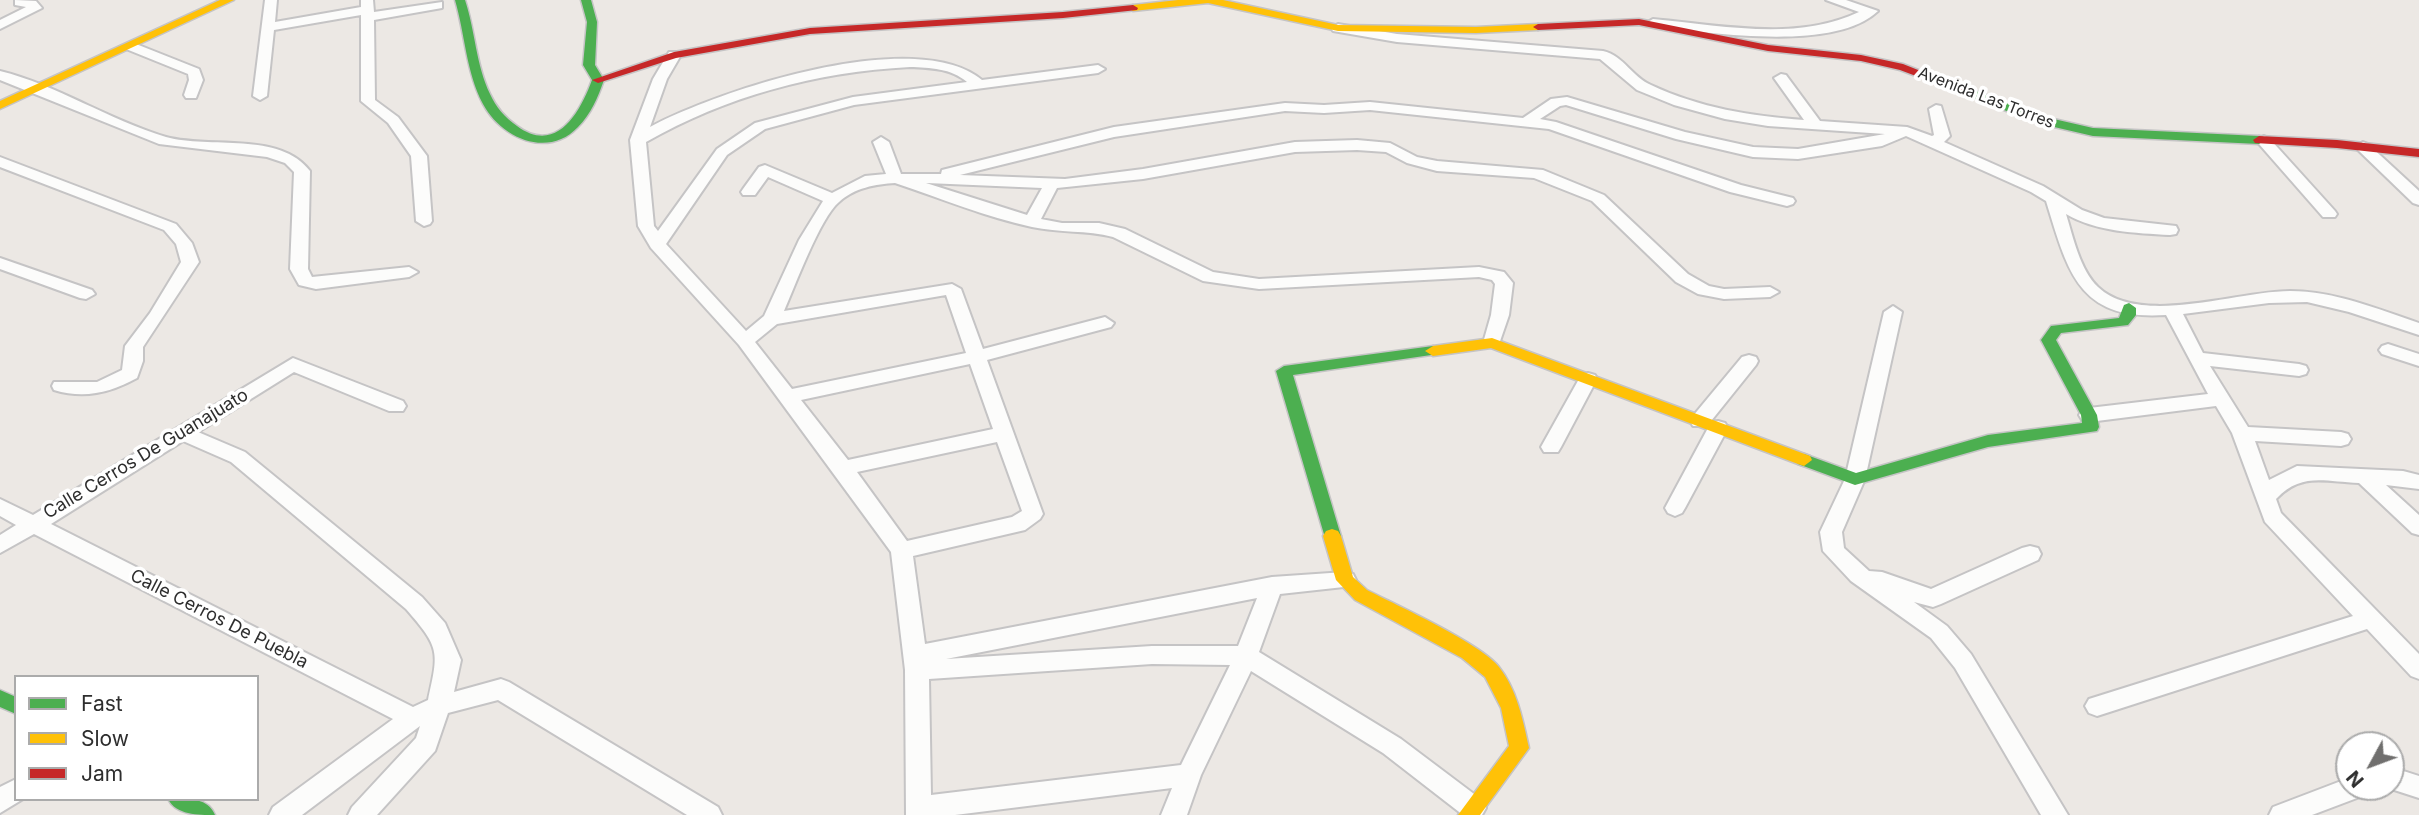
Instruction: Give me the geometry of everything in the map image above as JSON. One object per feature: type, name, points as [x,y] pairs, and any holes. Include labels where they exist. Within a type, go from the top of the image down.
[{"type":"street","points":[[0,105],[229,0]]},
{"type":"street","points":[[260,96],[271,0]]},
{"type":"street","points":[[460,0],[468,19],[482,92],[488,104],[519,135],[539,140],[548,140],[568,130],[594,94],[598,79],[589,65],[592,22],[586,0]]},
{"type":"street","name":"Avenida Las Torres","points":[[598,79],[674,55],[810,31],[1063,15],[1208,0],[1338,28],[1476,30],[1639,22],[1754,46],[1861,58],[1903,67],[2068,128],[2119,135],[2264,141],[2419,153]]},
{"type":"street","points":[[1832,0],[1873,5]]},
{"type":"street","points":[[0,25],[34,8],[31,4],[20,2]]},
{"type":"street","points":[[270,27],[367,9],[437,5]]},
{"type":"street","points":[[1639,22],[1803,33],[1839,25],[1873,5]]},
{"type":"street","points":[[367,9],[368,101],[393,120],[419,156],[424,221]]},
{"type":"street","points":[[1338,28],[1359,33],[1449,43],[1603,55],[1612,59],[1642,87],[1679,102],[1756,120],[1907,131],[1935,141],[2053,198],[2076,213],[2100,222],[2131,228],[2170,230]]},
{"type":"street","points":[[131,46],[194,72],[196,80],[191,95]]},
{"type":"street","points":[[674,55],[660,79],[638,140],[646,226],[657,244],[745,341],[789,396],[902,550],[916,662],[919,812],[1189,775]]},
{"type":"street","points":[[638,140],[677,118],[715,102],[760,88],[848,69],[917,63],[963,72],[980,85]]},
{"type":"street","points":[[657,244],[722,152],[760,127],[853,101],[1098,69]]},
{"type":"street","points":[[0,75],[164,141],[188,146],[264,152],[288,158],[302,171],[299,269],[305,281],[316,284],[409,272]]},
{"type":"street","points":[[1781,78],[1815,124]]},
{"type":"street","points":[[1522,124],[1556,102],[1567,102],[1681,136],[1741,150],[1798,154],[1882,141],[1907,131]]},
{"type":"street","points":[[926,178],[1114,132],[1285,107],[1324,109],[1370,106],[1551,125],[1736,189],[1787,201]]},
{"type":"street","points":[[1935,141],[1942,136],[1936,109]]},
{"type":"street","points":[[2264,141],[2329,214]]},
{"type":"street","points":[[881,142],[895,178]]},
{"type":"street","points":[[745,341],[772,319],[807,240],[832,199],[871,179],[926,178],[1052,184],[1143,174],[1295,147],[1357,145],[1390,148],[1412,160],[1437,166],[1537,173],[1598,198],[1682,278],[1704,290],[1724,294],[1770,292]]},
{"type":"street","points":[[2363,147],[2419,200]]},
{"type":"street","points":[[0,162],[170,227],[184,243],[190,262],[155,314],[150,328],[134,346],[134,361],[130,374],[113,384],[88,391],[61,386]]},
{"type":"street","points":[[749,192],[765,170],[832,199]]},
{"type":"street","points":[[895,178],[1031,222],[1062,228],[1099,228],[1119,233],[1209,277],[1259,284],[1479,272],[1498,276],[1504,283],[1500,315],[1492,343]]},
{"type":"street","points":[[1031,222],[1052,184]]},
{"type":"street","points":[[2053,198],[2079,271],[2092,291],[2103,299],[2129,308],[2172,310],[2288,296],[2318,297],[2419,329]]},
{"type":"street","points":[[0,263],[86,294]]},
{"type":"street","points":[[772,319],[952,289],[1033,514],[1018,524],[902,550]]},
{"type":"street","points":[[916,662],[1246,656],[1392,746],[1471,812],[1519,748],[1511,708],[1492,671],[1469,653],[1361,595],[1345,580],[1284,371],[1492,343],[1855,478],[1988,441],[2091,427],[2089,415],[2051,346],[2050,335],[2056,329],[2123,322],[2129,315],[2129,308]]},
{"type":"street","points":[[2172,310],[2196,358],[2242,433],[2272,517],[2419,669]]},
{"type":"street","points":[[1893,312],[1855,478],[1831,532],[1834,551],[1859,575],[1939,632],[1963,661],[2055,815]]},
{"type":"street","points":[[789,396],[975,357],[1105,323]]},
{"type":"street","points":[[2389,350],[2419,360]]},
{"type":"street","points":[[2196,358],[2299,370]]},
{"type":"street","points":[[1675,508],[1709,424],[1749,360]]},
{"type":"street","name":"Calle Cerros De Guanajuato","points":[[0,545],[293,364],[396,406]]},
{"type":"street","points":[[1551,447],[1588,379]]},
{"type":"street","points":[[2089,415],[2220,399]]},
{"type":"street","points":[[182,433],[238,457],[414,603],[437,629],[449,660],[439,706],[426,744],[360,815]]},
{"type":"street","points":[[2242,433],[2342,439]]},
{"type":"street","points":[[843,468],[1002,434]]},
{"type":"street","points":[[2264,497],[2280,482],[2297,473],[2403,478],[2419,482]]},
{"type":"street","points":[[2364,477],[2419,527]]},
{"type":"street","name":"Calle Cerros De Puebla","points":[[0,507],[413,719]]},
{"type":"street","points":[[1859,575],[1889,582],[1919,596],[1933,598],[2031,554]]},
{"type":"street","points":[[916,662],[1272,586],[1345,580]]},
{"type":"street","points":[[1174,815],[1189,775],[1246,656],[1272,586]]},
{"type":"street","points":[[2097,706],[2371,619]]},
{"type":"street","points":[[282,815],[413,719],[439,706],[501,689],[709,815]]},
{"type":"street","points":[[2282,815],[2335,795]]},
{"type":"street","points":[[181,801],[205,815]]},
{"type":"traffic: fast","points":[[460,0],[483,91],[502,121],[518,133],[545,140],[567,131],[581,117],[598,80]]},
{"type":"traffic: fast","points":[[586,0],[592,22],[589,65],[598,80]]},
{"type":"traffic: fast","points":[[1965,91],[2041,120],[2093,132],[2259,140]]},
{"type":"traffic: fast","points":[[1804,460],[1855,479],[1988,441],[2091,427],[2089,415],[2048,340],[2056,329],[2123,322],[2129,315],[2129,308]]},
{"type":"traffic: fast","points":[[1332,536],[1284,371],[1433,351]]},
{"type":"traffic: fast","points":[[0,698],[14,705]]},
{"type":"traffic: fast","points":[[181,801],[205,815]]},
{"type":"traffic: slow","points":[[0,105],[229,0]]},
{"type":"traffic: slow","points":[[1133,8],[1208,0],[1338,28],[1476,30],[1538,27]]},
{"type":"traffic: slow","points":[[1433,351],[1492,343],[1804,460]]},
{"type":"traffic: slow","points":[[1332,536],[1345,580],[1361,595],[1469,653],[1492,671],[1511,708],[1519,748],[1468,815]]},
{"type":"traffic: jam","points":[[598,80],[674,55],[810,31],[1133,8]]},
{"type":"traffic: jam","points":[[1538,27],[1639,22],[1768,48],[1861,58],[1903,67],[1965,91]]},
{"type":"traffic: jam","points":[[2259,140],[2337,144],[2419,153]]}]
